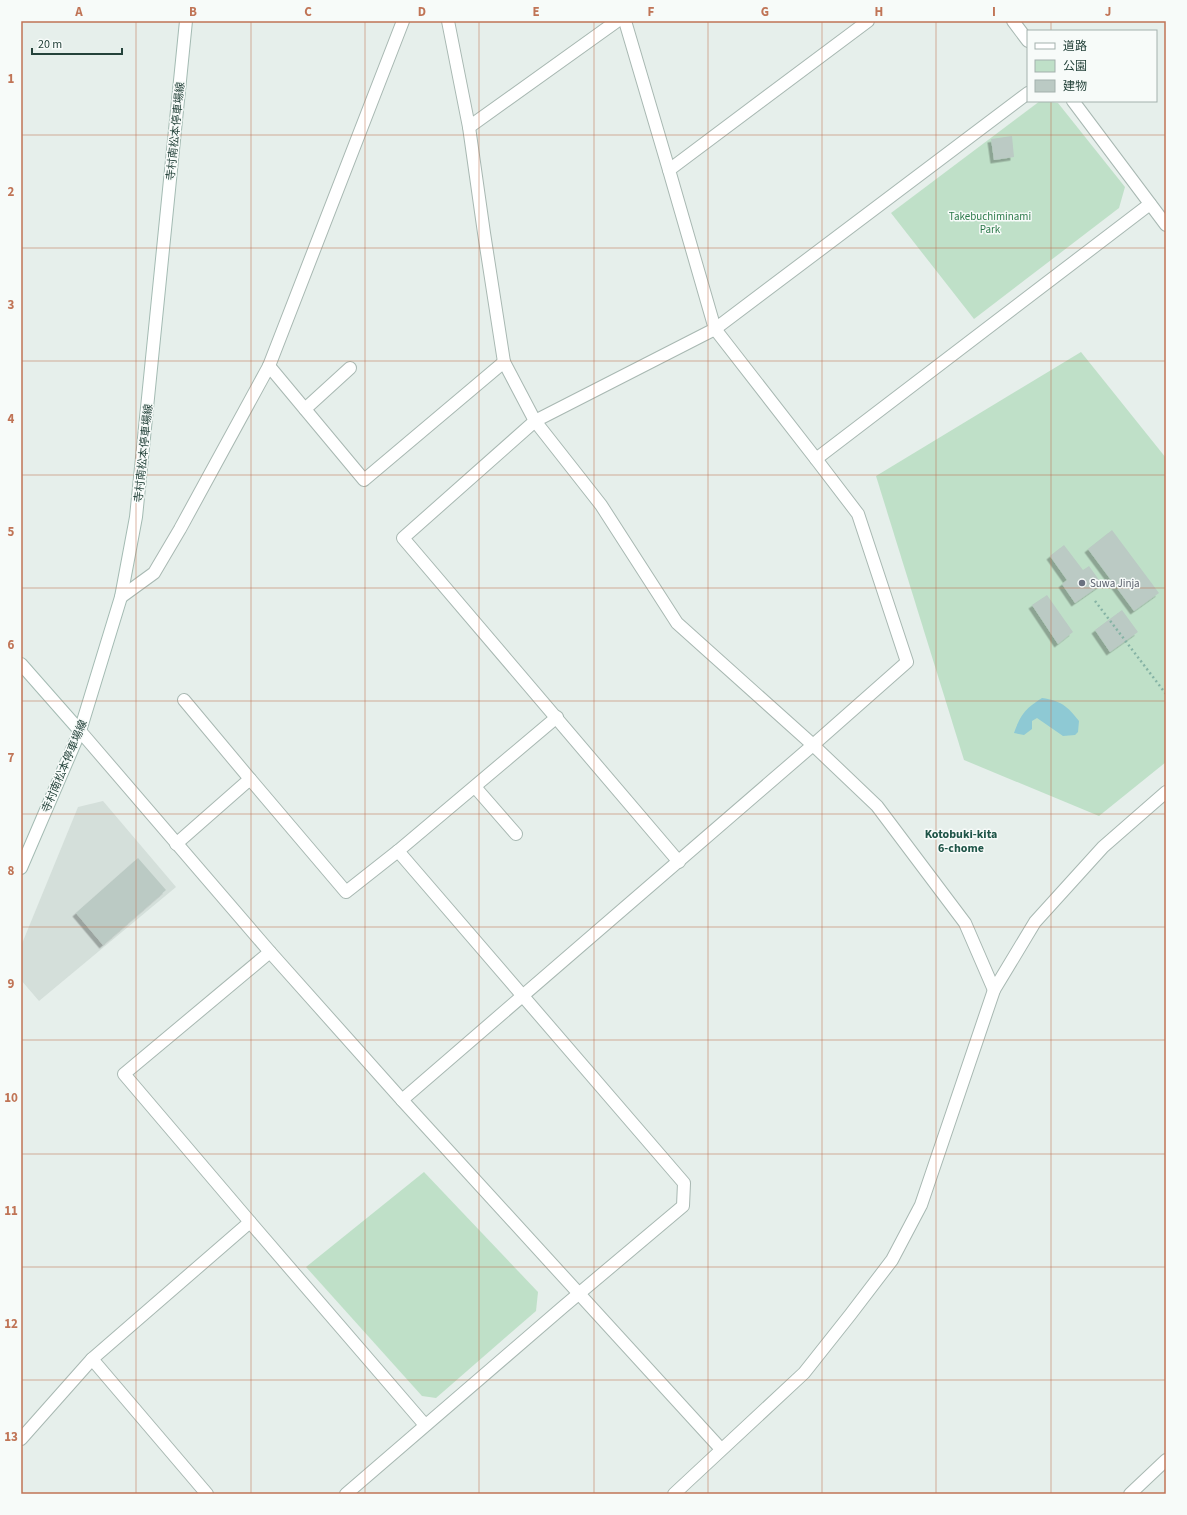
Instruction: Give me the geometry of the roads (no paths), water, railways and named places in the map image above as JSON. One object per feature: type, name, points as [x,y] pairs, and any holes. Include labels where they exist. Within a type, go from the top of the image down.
[{"type":"street","name":"寺村南松本停車場線","points":[[21,868],[80,731],[121,597],[136,517],[186,21]]},
{"type":"street","points":[[121,597],[154,573],[180,529],[269,366],[403,21]]},
{"type":"street","points":[[448,21],[470,127],[484,233],[504,362],[535,421],[601,505],[677,623],[813,745],[878,806],[965,923],[994,990]]},
{"type":"street","points":[[470,127],[618,21]]},
{"type":"street","points":[[402,1100],[679,862],[907,662],[858,514],[715,329],[625,21]]},
{"type":"street","points":[[669,170],[868,21]]},
{"type":"street","points":[[1012,21],[1027,40]]},
{"type":"street","points":[[679,862],[403,538],[535,421],[715,329],[1027,94]]},
{"type":"street","points":[[1074,102],[1166,225]]},
{"type":"street","points":[[816,459],[1150,204]]},
{"type":"street","points":[[269,366],[364,480],[504,362]]},
{"type":"street","points":[[305,409],[350,368]]},
{"type":"street","points":[[21,664],[270,952],[402,1100],[721,1449]]},
{"type":"street","points":[[184,700],[346,892],[398,851],[556,717]]},
{"type":"street","points":[[176,844],[250,779]]},
{"type":"street","points":[[474,787],[516,834]]},
{"type":"street","points":[[674,1494],[804,1373],[892,1260],[921,1205],[994,990],[1035,922],[1103,847],[1166,792]]},
{"type":"street","points":[[346,1494],[579,1293],[683,1206],[684,1184],[524,995],[398,851]]},
{"type":"street","points":[[270,952],[124,1074],[425,1425]]},
{"type":"street","points":[[21,1439],[92,1359],[250,1222]]},
{"type":"street","points":[[92,1359],[207,1494]]},
{"type":"street","points":[[1130,1494],[1166,1460]]},
{"type":"water","points":[[1042,698],[1064,705],[1071,712],[1079,721],[1078,732],[1075,735],[1063,736],[1037,718],[1032,721],[1032,729],[1024,735],[1014,733],[1024,712],[1031,705]]},
{"type":"place","name":"Suwa Jinja","points":[[1082,583]]},
{"type":"district","name":"Kotobuki-kita 6-chome","points":[[961,841]]},
{"type":"park label","name":"Takebuchiminami Park","points":[[990,222]]}]
